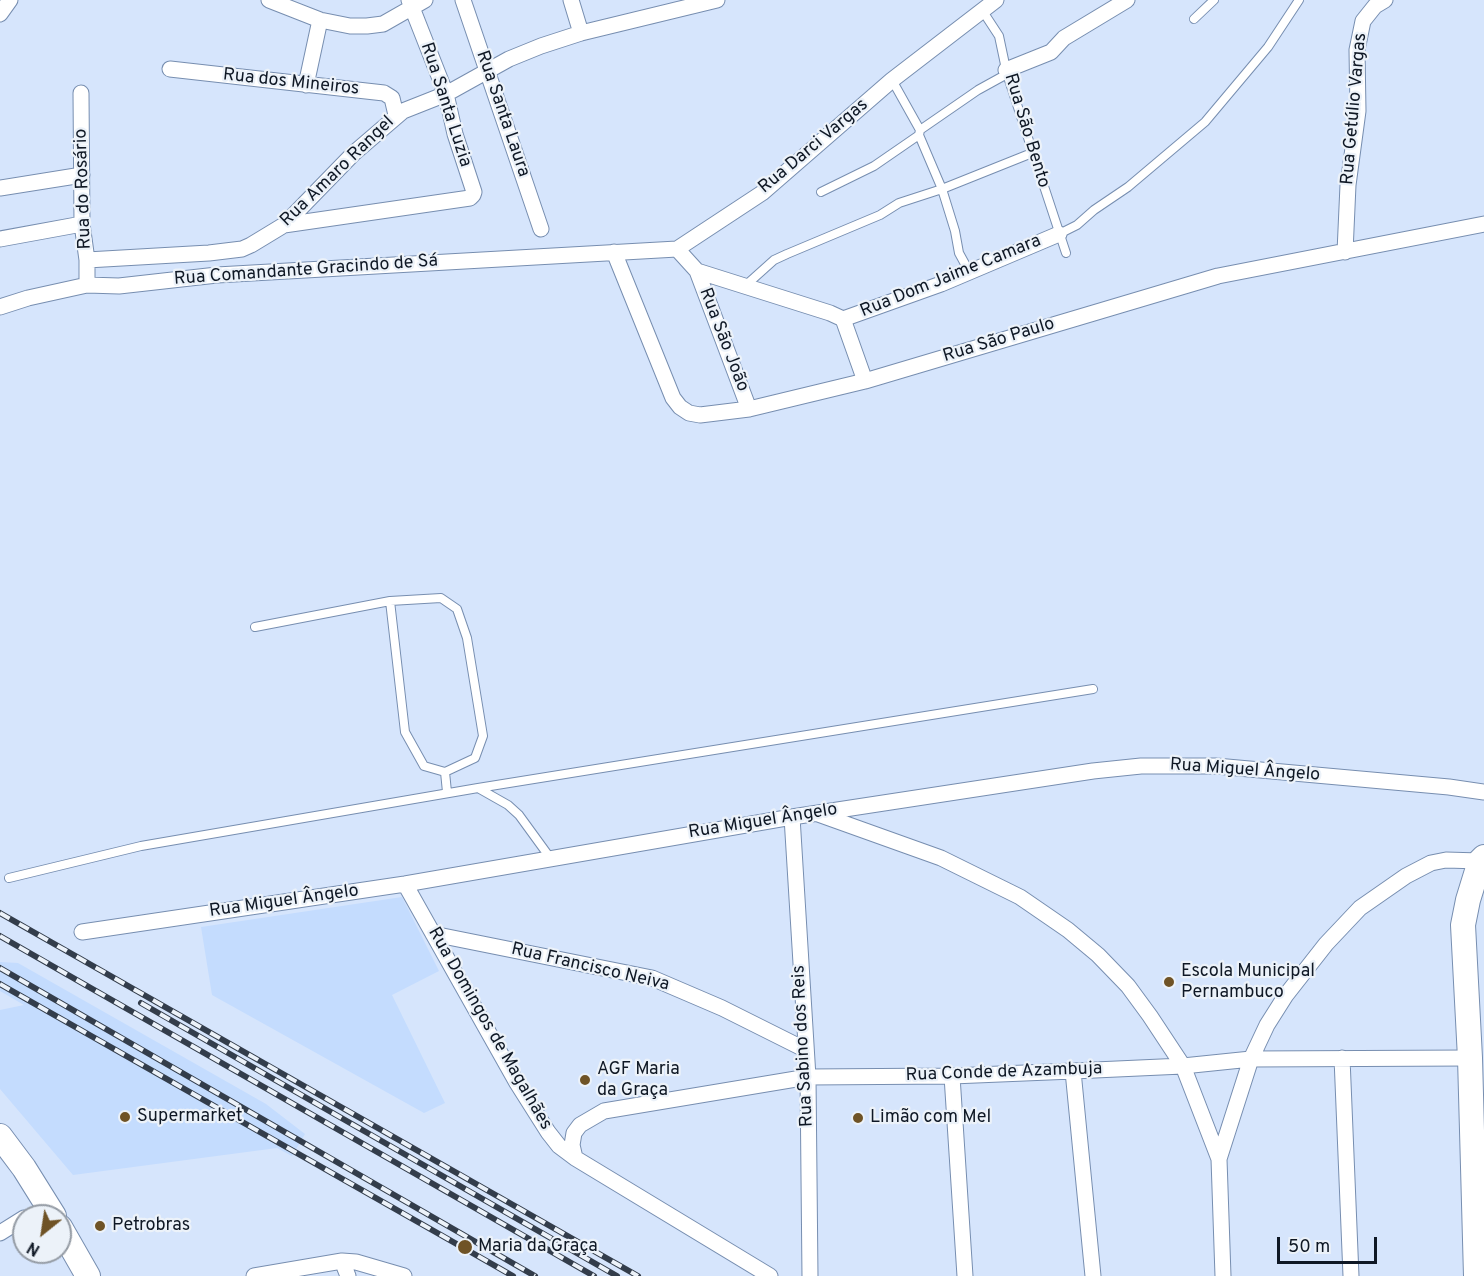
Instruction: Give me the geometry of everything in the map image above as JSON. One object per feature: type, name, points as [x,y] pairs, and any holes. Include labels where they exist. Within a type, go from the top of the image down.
[{"type":"main road","points":[[1476,1276],[1470,1058],[1462,925],[1482,859]]},
{"type":"main road","points":[[0,1136],[24,1168],[35,1204]]},
{"type":"main road","points":[[72,1248],[88,1276]]},
{"type":"street","points":[[0,14],[10,0]]},
{"type":"street","points":[[269,0],[320,20],[350,26],[382,24],[415,3]]},
{"type":"street","name":"Rua Santa Laura","points":[[463,0],[541,229]]},
{"type":"street","points":[[571,0],[581,33]]},
{"type":"street","name":"Rua Amaro Rangel","points":[[87,260],[242,249],[284,225],[354,153],[403,111],[446,94],[509,59],[581,33],[717,0]]},
{"type":"street","name":"Rua Darci Vargas","points":[[677,249],[762,193],[892,80],[996,0]]},
{"type":"street","points":[[1006,72],[1051,51],[1064,38],[1127,0]]},
{"type":"street","name":"Rua Getúlio Vargas","points":[[1345,252],[1348,185],[1358,111],[1357,50],[1363,21],[1377,2]]},
{"type":"street","name":"Rua Santa Luzia","points":[[284,225],[470,198],[474,192],[455,134],[446,94],[415,3]]},
{"type":"street","points":[[306,85],[320,20]]},
{"type":"street","name":"Rua dos Mineiros","points":[[170,69],[388,94],[392,98],[396,115]]},
{"type":"street","name":"Rua do Rosário","points":[[81,93],[82,224],[87,260],[87,285]]},
{"type":"street","points":[[0,188],[82,175]]},
{"type":"street","points":[[0,239],[82,224]]},
{"type":"street","name":"Rua São Paulo","points":[[614,252],[673,398],[689,413],[700,415],[749,409],[865,381],[1218,276],[1484,224]]},
{"type":"street","name":"Rua Dom Jaime Camara","points":[[843,320],[970,273],[1059,234]]},
{"type":"street","points":[[614,252],[677,249],[697,271],[843,320],[865,381]]},
{"type":"street","name":"Rua Comandante Gracindo de Sá","points":[[0,307],[28,298],[87,285],[119,286],[217,275],[614,252]]},
{"type":"street","name":"Rua São João","points":[[697,271],[749,409]]},
{"type":"street","name":"Rua Miguel Ângelo","points":[[82,932],[405,884],[815,813],[1093,771],[1141,766],[1216,766],[1484,792]]},
{"type":"street","name":"Rua Miguel Ângelo","points":[[1449,787],[1484,784]]},
{"type":"street","points":[[815,813],[941,858],[1020,897],[1068,930],[1098,955],[1128,986],[1183,1066],[1219,1159],[1223,1276]]},
{"type":"street","name":"Rua Sabino dos Reis","points":[[792,817],[808,1077],[810,1276]]},
{"type":"street","points":[[1219,1159],[1251,1059],[1267,1025],[1286,995],[1326,944],[1360,908],[1406,876],[1431,863],[1446,860],[1482,859]]},
{"type":"street","name":"Rua Domingos de Magalhães","points":[[405,884],[524,1093],[559,1146],[574,1158],[770,1276]]},
{"type":"street","name":"Rua Francisco Neiva","points":[[433,934],[652,978],[722,1008],[806,1050]]},
{"type":"street","points":[[1342,1058],[1352,1276]]},
{"type":"street","name":"Rua Conde de Azambuja","points":[[574,1158],[572,1145],[574,1133],[580,1125],[604,1111],[808,1077],[952,1076],[1183,1066],[1251,1059],[1470,1058]]},
{"type":"street","points":[[1073,1071],[1093,1276]]},
{"type":"street","points":[[952,1076],[965,1276]]},
{"type":"street","points":[[342,1261],[348,1276]]},
{"type":"street","points":[[254,1276],[342,1261],[356,1262],[404,1276]]},
{"type":"lane","points":[[1194,19],[1214,0]]},
{"type":"lane","points":[[1059,234],[1077,225],[1094,210],[1128,188],[1205,122],[1268,47],[1299,0]]},
{"type":"lane","name":"Rua São Bento","points":[[982,10],[997,30],[1006,72],[1066,254]]},
{"type":"lane","points":[[821,192],[874,166],[1006,72]]},
{"type":"lane","points":[[892,80],[920,132],[942,189],[959,253],[970,273]]},
{"type":"lane","points":[[745,286],[774,260],[880,215],[899,203],[942,189],[1032,153]]},
{"type":"lane","points":[[255,627],[390,602],[441,598],[457,609],[467,638],[483,736],[475,758],[445,772],[424,766],[405,732],[390,602]]},
{"type":"lane","points":[[9,878],[141,846],[447,792],[1093,689]]},
{"type":"lane","points":[[445,772],[447,792]]},
{"type":"lane","points":[[478,788],[508,805],[519,815],[551,859]]},
{"type":"shaded area","points":[[402,897],[439,971],[392,995],[445,1103],[424,1113],[212,995],[201,927]]},
{"type":"shaded area","name":"Supermarket","points":[[0,962],[18,963],[266,1104],[305,1134],[292,1156],[277,1148],[73,1175],[0,1089],[0,1010],[24,1005],[0,991]]},
{"type":"railway","points":[[0,913],[638,1276]]},
{"type":"railway","points":[[0,936],[594,1276]]},
{"type":"railway","points":[[0,968],[535,1276]]},
{"type":"railway","points":[[0,984],[513,1276]]},
{"type":"railway","points":[[141,1003],[617,1276]]},
{"type":"place","name":"Escola Municipal Pernambuco","points":[[1169,982]]},
{"type":"place","name":"AGF Maria da Graça","points":[[585,1080]]},
{"type":"place","name":"Supermarket","points":[[125,1117]]},
{"type":"place","name":"Limão com Mel","points":[[858,1118]]},
{"type":"place","name":"Petrobras","points":[[100,1226]]},
{"type":"place","name":"Maria da Graça","points":[[465,1247]]}]
